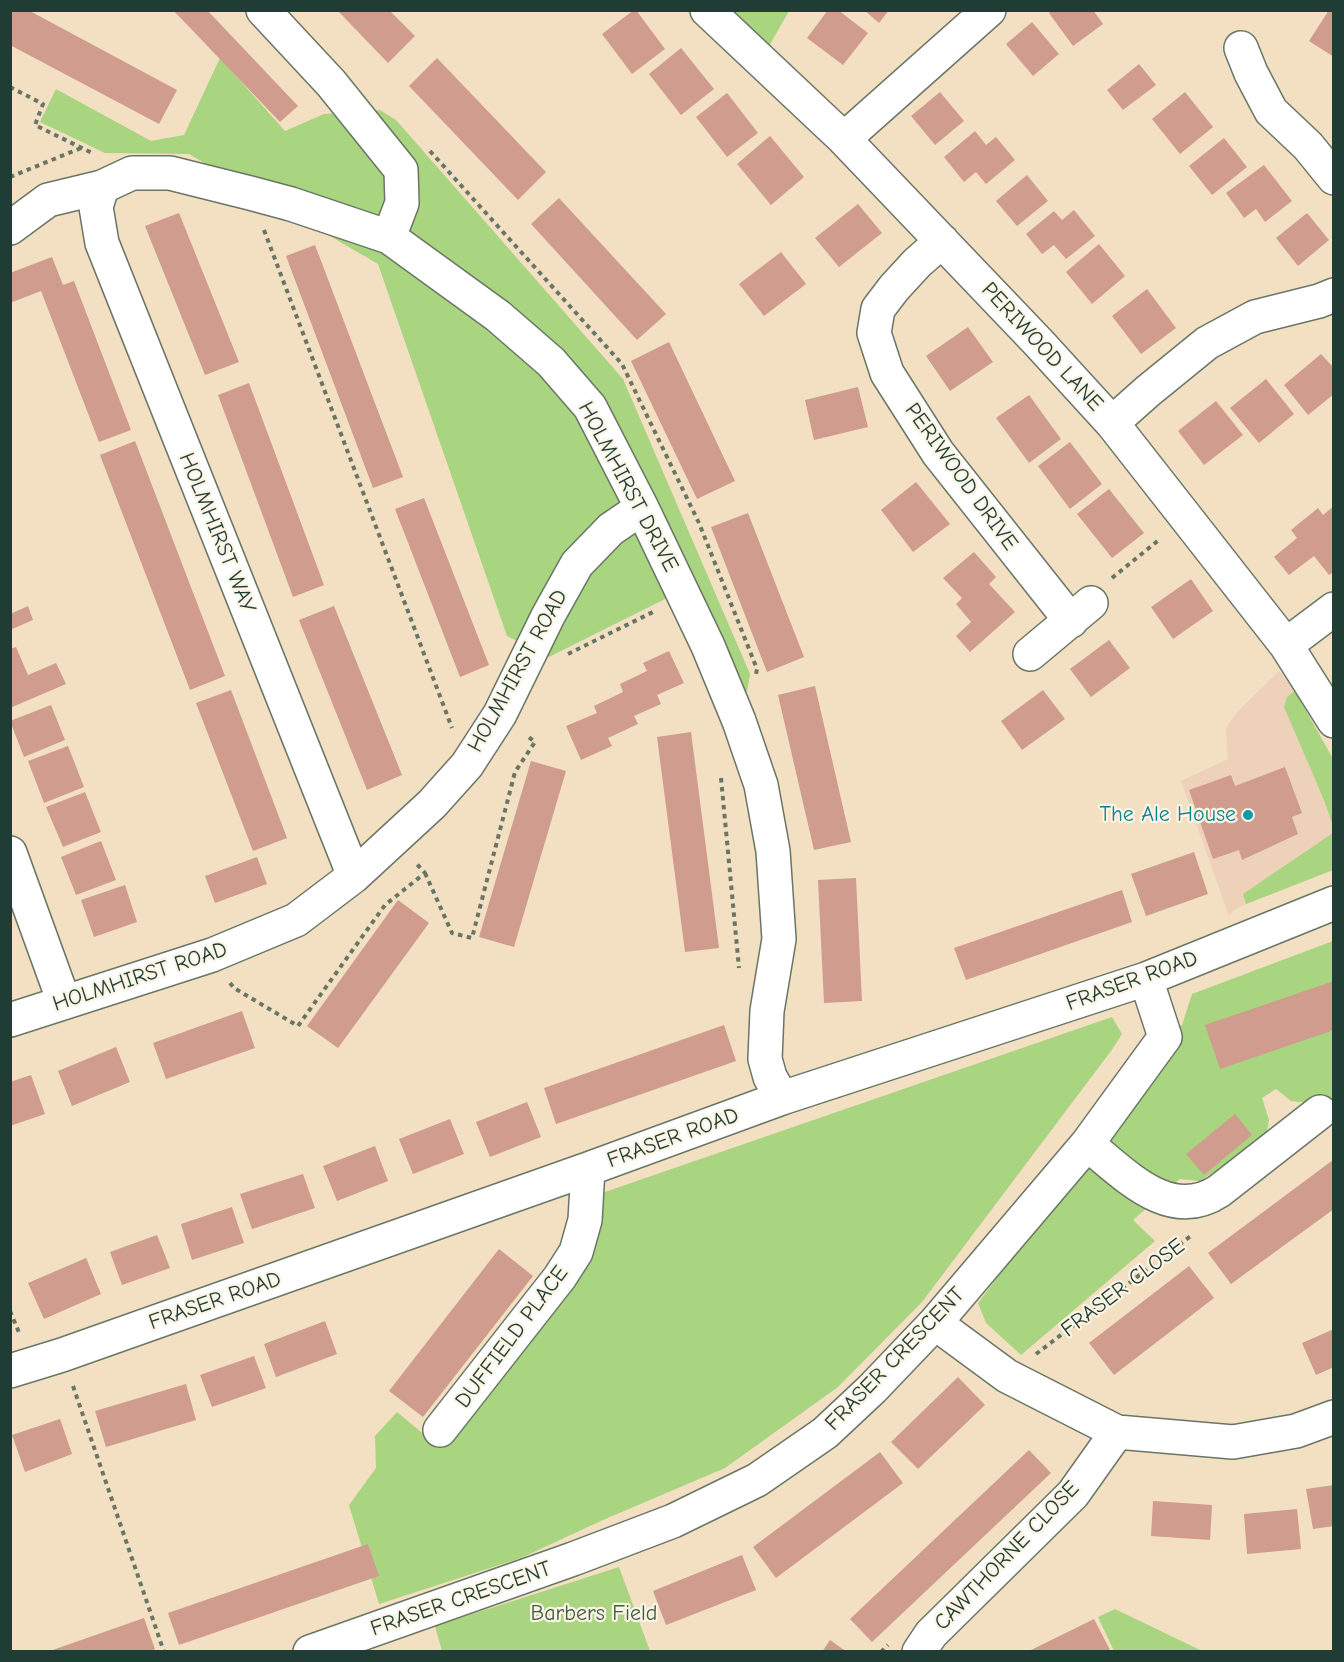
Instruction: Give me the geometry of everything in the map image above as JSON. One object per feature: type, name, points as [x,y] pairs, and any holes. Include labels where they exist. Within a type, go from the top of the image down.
[{"type":"street","points":[[263,10],[331,83],[401,170],[402,203],[388,237]]},
{"type":"street","points":[[844,139],[989,10]]},
{"type":"street","name":"PERIWOOD LANE","points":[[710,12],[844,139],[1112,423],[1286,645],[1334,721]]},
{"type":"street","points":[[1241,48],[1271,111],[1308,146],[1334,178]]},
{"type":"street","name":"HOLMHIRST DRIVE","points":[[10,228],[48,200],[102,187],[132,173],[170,173],[249,192],[388,237],[498,316],[551,362],[590,407],[642,508],[708,646],[739,721],[761,785],[773,851],[779,939],[767,1011],[765,1059],[770,1077],[782,1098]]},
{"type":"street","name":"HOLMHIRST WAY","points":[[102,187],[96,207],[102,243],[354,876]]},
{"type":"street","name":"PERIWOOD DRIVE","points":[[942,241],[917,263],[878,309],[874,333],[887,373],[938,453],[1081,612]]},
{"type":"street","points":[[1112,423],[1206,343],[1255,316],[1334,296]]},
{"type":"street","name":"HOLMHIRST ROAD","points":[[10,1020],[212,955],[296,920],[354,876],[432,804],[466,765],[500,714],[548,616],[577,564],[611,529],[642,508]]},
{"type":"street","points":[[1286,645],[1334,609]]},
{"type":"street","points":[[1030,654],[1081,612]]},
{"type":"street","points":[[10,853],[64,1002]]},
{"type":"street","name":"FRASER ROAD","points":[[10,1371],[588,1169],[782,1098],[1146,979],[1334,903]]},
{"type":"street","name":"FRASER CRESCENT","points":[[310,1652],[673,1521],[757,1480],[825,1433],[872,1389],[934,1323],[1087,1144],[1165,1037],[1146,979]]},
{"type":"street","name":"FRASER CLOSE","points":[[1087,1144],[1146,1191],[1161,1197],[1189,1201],[1205,1198],[1219,1191],[1320,1112]]},
{"type":"street","name":"DUFFIELD PLACE","points":[[440,1430],[560,1277],[576,1252],[585,1220],[588,1169]]},
{"type":"street","points":[[934,1323],[1007,1376],[1117,1432],[1233,1442],[1296,1431],[1334,1417]]},
{"type":"street","name":"CAWTHORNE CLOSE","points":[[919,1652],[931,1634],[1073,1494],[1117,1432]]},
{"type":"path","points":[[10,87],[43,104],[35,124],[132,173]]},
{"type":"path","points":[[10,177],[81,148]]},
{"type":"path","points":[[249,192],[466,765]]},
{"type":"path","points":[[1081,612],[1100,588],[1186,517]]},
{"type":"path","points":[[518,677],[601,639],[684,596]]},
{"type":"path","points":[[394,841],[425,873],[452,933],[472,938],[515,772],[535,742],[500,714]]},
{"type":"path","points":[[721,773],[739,971]]},
{"type":"path","points":[[212,955],[234,988],[298,1026],[385,905],[425,873]]},
{"type":"path","name":"FRASER CLOSE","points":[[1007,1376],[1220,1214],[1219,1191]]},
{"type":"path","points":[[62,1354],[164,1652]]},
{"type":"shaded area","points":[[1279,671],[1295,691],[1333,759],[1333,870],[1246,904],[1232,911],[1229,916],[1181,781],[1228,759],[1226,728],[1237,712]]},
{"type":"green space","points":[[708,11],[789,11],[761,60]]},
{"type":"green space","points":[[220,58],[285,131],[324,114],[380,110],[396,120],[623,379],[750,674],[747,692],[738,693],[697,583],[549,657],[507,636],[378,264],[189,154],[105,153],[40,122],[56,89],[151,141],[184,135]]},
{"type":"green space","points":[[1295,691],[1333,759],[1333,826],[1284,707],[1287,697]]},
{"type":"green space","points":[[1333,833],[1333,870],[1246,904],[1243,894]]},
{"type":"green space","points":[[1333,941],[1333,1116],[1309,1103],[1291,1101],[1276,1089],[1262,1098],[1269,1120],[1266,1138],[1200,1181],[1180,1179],[1133,1220],[1155,1241],[1021,1355],[986,1323],[978,1303],[1161,1061],[1172,1028],[1182,1025],[1192,994]]},
{"type":"green space","points":[[1112,1017],[1122,1034],[1111,1051],[922,1302],[838,1387],[725,1468],[521,1558],[379,1604],[349,1505],[376,1468],[375,1436],[397,1412],[438,1446],[602,1193]]},
{"type":"green space","name":"Barbers Field","points":[[619,1567],[650,1651],[442,1651],[435,1626]]},
{"type":"green space","points":[[1115,1609],[1202,1651],[1114,1651],[1098,1617]]},
{"type":"building","points":[[10,10],[28,10],[177,90],[159,124],[10,45]]},
{"type":"building","points":[[173,10],[207,10],[298,106],[280,122]]},
{"type":"building","points":[[337,10],[389,10],[415,36],[388,63]]},
{"type":"building","points":[[634,10],[665,49],[632,74],[602,34]]},
{"type":"building","points":[[828,10],[838,10],[868,33],[843,65],[807,38]]},
{"type":"building","points":[[864,10],[889,10],[879,23]]},
{"type":"building","points":[[1052,10],[1093,10],[1103,24],[1073,46],[1049,13]]},
{"type":"building","points":[[1329,10],[1334,10],[1334,57],[1309,41]]},
{"type":"building","points":[[1032,22],[1059,54],[1033,76],[1006,44]]},
{"type":"building","points":[[681,48],[714,89],[681,115],[649,74]]},
{"type":"building","points":[[437,58],[546,172],[518,200],[409,86]]},
{"type":"building","points":[[1139,64],[1156,85],[1123,110],[1107,90]]},
{"type":"building","points":[[940,92],[964,121],[935,145],[911,116]]},
{"type":"building","points":[[1185,92],[1213,127],[1180,154],[1152,119]]},
{"type":"building","points":[[727,93],[758,133],[727,157],[696,117]]},
{"type":"building","points":[[975,131],[986,145],[996,137],[1015,160],[986,184],[976,172],[964,182],[944,157]]},
{"type":"building","points":[[770,136],[804,177],[771,205],[737,164]]},
{"type":"building","points":[[1224,138],[1247,167],[1212,195],[1189,166]]},
{"type":"building","points":[[1264,165],[1292,201],[1265,222],[1256,209],[1244,218],[1226,193]]},
{"type":"building","points":[[1027,175],[1048,201],[1017,226],[996,201]]},
{"type":"building","points":[[559,198],[666,314],[637,340],[531,224]]},
{"type":"building","points":[[858,204],[882,233],[839,267],[815,238]]},
{"type":"building","points":[[1074,210],[1095,236],[1066,259],[1054,245],[1042,254],[1026,234],[1054,211],[1062,220]]},
{"type":"building","points":[[179,213],[239,362],[205,375],[145,226]]},
{"type":"building","points":[[1307,213],[1329,240],[1298,266],[1276,238]]},
{"type":"building","points":[[1099,244],[1125,276],[1092,304],[1066,272]]},
{"type":"building","points":[[315,245],[403,477],[373,488],[286,256]]},
{"type":"building","points":[[781,252],[806,284],[764,316],[739,284]]},
{"type":"building","points":[[52,257],[63,285],[74,281],[131,430],[99,442],[41,291],[10,303],[10,273]]},
{"type":"building","points":[[1147,289],[1176,328],[1141,354],[1112,316]]},
{"type":"building","points":[[968,327],[993,362],[950,391],[926,356]]},
{"type":"building","points":[[669,342],[735,481],[697,499],[631,361]]},
{"type":"building","points":[[1321,354],[1334,368],[1334,394],[1308,415],[1284,385]]},
{"type":"building","points":[[1266,379],[1294,414],[1259,443],[1230,408]]},
{"type":"building","points":[[249,383],[324,585],[293,597],[218,395]]},
{"type":"building","points":[[858,387],[868,427],[814,440],[805,400]]},
{"type":"building","points":[[1029,395],[1061,439],[1029,463],[996,418]]},
{"type":"building","points":[[1216,401],[1243,435],[1204,465],[1178,431]]},
{"type":"building","points":[[135,441],[225,676],[190,690],[100,455]]},
{"type":"building","points":[[1070,442],[1102,484],[1070,509],[1038,466]]},
{"type":"building","points":[[916,482],[950,524],[913,552],[881,510]]},
{"type":"building","points":[[1109,489],[1144,533],[1112,558],[1077,514]]},
{"type":"building","points":[[424,498],[489,665],[460,677],[395,509]]},
{"type":"building","points":[[1334,506],[1334,571],[1329,575],[1314,556],[1289,575],[1274,557],[1297,538],[1291,530],[1318,508],[1323,515]]},
{"type":"building","points":[[748,513],[804,657],[767,672],[711,527]]},
{"type":"building","points":[[974,552],[996,577],[989,584],[1015,612],[970,652],[956,636],[971,622],[956,604],[962,598],[943,578]]},
{"type":"building","points":[[1191,579],[1213,611],[1173,639],[1151,607]]},
{"type":"building","points":[[28,606],[33,620],[10,630],[10,614]]},
{"type":"building","points":[[334,606],[402,775],[367,790],[299,620]]},
{"type":"building","points":[[1109,640],[1130,668],[1091,697],[1070,669]]},
{"type":"building","points":[[16,647],[28,675],[56,663],[66,684],[10,708],[10,649]]},
{"type":"building","points":[[669,651],[684,683],[657,695],[661,704],[634,716],[638,724],[608,738],[612,746],[581,760],[566,726],[597,713],[594,706],[623,692],[620,684],[647,671],[643,663]]},
{"type":"building","points":[[815,686],[851,842],[814,850],[778,695]]},
{"type":"building","points":[[231,690],[287,838],[253,851],[196,703]]},
{"type":"building","points":[[1043,690],[1065,719],[1022,750],[1001,721]]},
{"type":"building","points":[[51,705],[65,740],[24,757],[10,721]]},
{"type":"building","points":[[691,732],[719,948],[685,952],[657,737]]},
{"type":"building","points":[[68,746],[84,787],[44,803],[28,761]]},
{"type":"building","points":[[531,761],[566,771],[514,947],[479,937]]},
{"type":"building","name":"The Ale House","points":[[1285,767],[1302,813],[1292,817],[1298,834],[1242,860],[1239,850],[1213,859],[1189,790],[1231,775],[1235,786]]},
{"type":"building","points":[[85,792],[101,832],[63,847],[46,807]]},
{"type":"building","points":[[101,841],[116,880],[76,895],[61,857]]},
{"type":"building","points":[[1194,852],[1208,894],[1146,916],[1131,874]]},
{"type":"building","points":[[257,857],[267,884],[215,903],[205,876]]},
{"type":"building","points":[[856,878],[862,1001],[824,1003],[818,880]]},
{"type":"building","points":[[125,885],[137,922],[94,937],[81,900]]},
{"type":"building","points":[[1122,890],[1132,922],[966,980],[954,948]]},
{"type":"building","points":[[398,900],[429,923],[338,1048],[307,1026]]},
{"type":"building","points":[[1334,981],[1334,1030],[1220,1069],[1205,1025]]},
{"type":"building","points":[[242,1011],[255,1048],[166,1079],[153,1043]]},
{"type":"building","points":[[724,1025],[736,1061],[556,1124],[544,1088]]},
{"type":"building","points":[[116,1047],[130,1082],[72,1106],[58,1071]]},
{"type":"building","points":[[31,1075],[45,1114],[10,1126],[10,1082]]},
{"type":"building","points":[[527,1102],[541,1137],[490,1157],[476,1122]]},
{"type":"building","points":[[1235,1114],[1252,1135],[1204,1175],[1186,1154]]},
{"type":"building","points":[[450,1119],[464,1154],[413,1174],[399,1139]]},
{"type":"building","points":[[375,1146],[388,1181],[337,1201],[323,1166]]},
{"type":"building","points":[[1333,1160],[1334,1209],[1231,1284],[1208,1253]]},
{"type":"building","points":[[303,1174],[315,1208],[252,1229],[240,1194]]},
{"type":"building","points":[[232,1207],[244,1243],[192,1260],[181,1224]]},
{"type":"building","points":[[157,1235],[170,1268],[122,1285],[110,1252]]},
{"type":"building","points":[[499,1249],[533,1276],[423,1417],[389,1391]]},
{"type":"building","points":[[86,1258],[101,1294],[44,1319],[28,1283]]},
{"type":"building","points":[[1189,1266],[1214,1298],[1114,1375],[1089,1343]]},
{"type":"building","points":[[325,1321],[337,1354],[276,1377],[264,1344]]},
{"type":"building","points":[[1334,1329],[1334,1367],[1316,1375],[1302,1343]]},
{"type":"building","points":[[254,1356],[266,1388],[212,1407],[200,1375]]},
{"type":"building","points":[[958,1377],[985,1405],[918,1469],[891,1442]]},
{"type":"building","points":[[186,1384],[196,1420],[106,1447],[95,1411]]},
{"type":"building","points":[[60,1419],[72,1454],[25,1472],[12,1435]]},
{"type":"building","points":[[1029,1450],[1051,1473],[872,1642],[850,1619]]},
{"type":"building","points":[[880,1452],[903,1483],[776,1578],[753,1547]]},
{"type":"building","points":[[1334,1485],[1334,1526],[1313,1529],[1306,1489]]},
{"type":"building","points":[[1153,1501],[1212,1505],[1210,1540],[1151,1536]]},
{"type":"building","points":[[1297,1509],[1301,1549],[1247,1554],[1244,1514]]},
{"type":"building","points":[[368,1544],[379,1576],[179,1645],[168,1613]]},
{"type":"building","points":[[742,1555],[756,1590],[666,1625],[653,1591]]},
{"type":"building","points":[[144,1618],[155,1649],[148,1652],[47,1652]]},
{"type":"building","points":[[1094,1619],[1110,1650],[1106,1652],[1027,1652]]},
{"type":"building","points":[[830,1640],[847,1652],[822,1652]]},
{"type":"place","name":"The Ale House","points":[[1248,815]]}]
